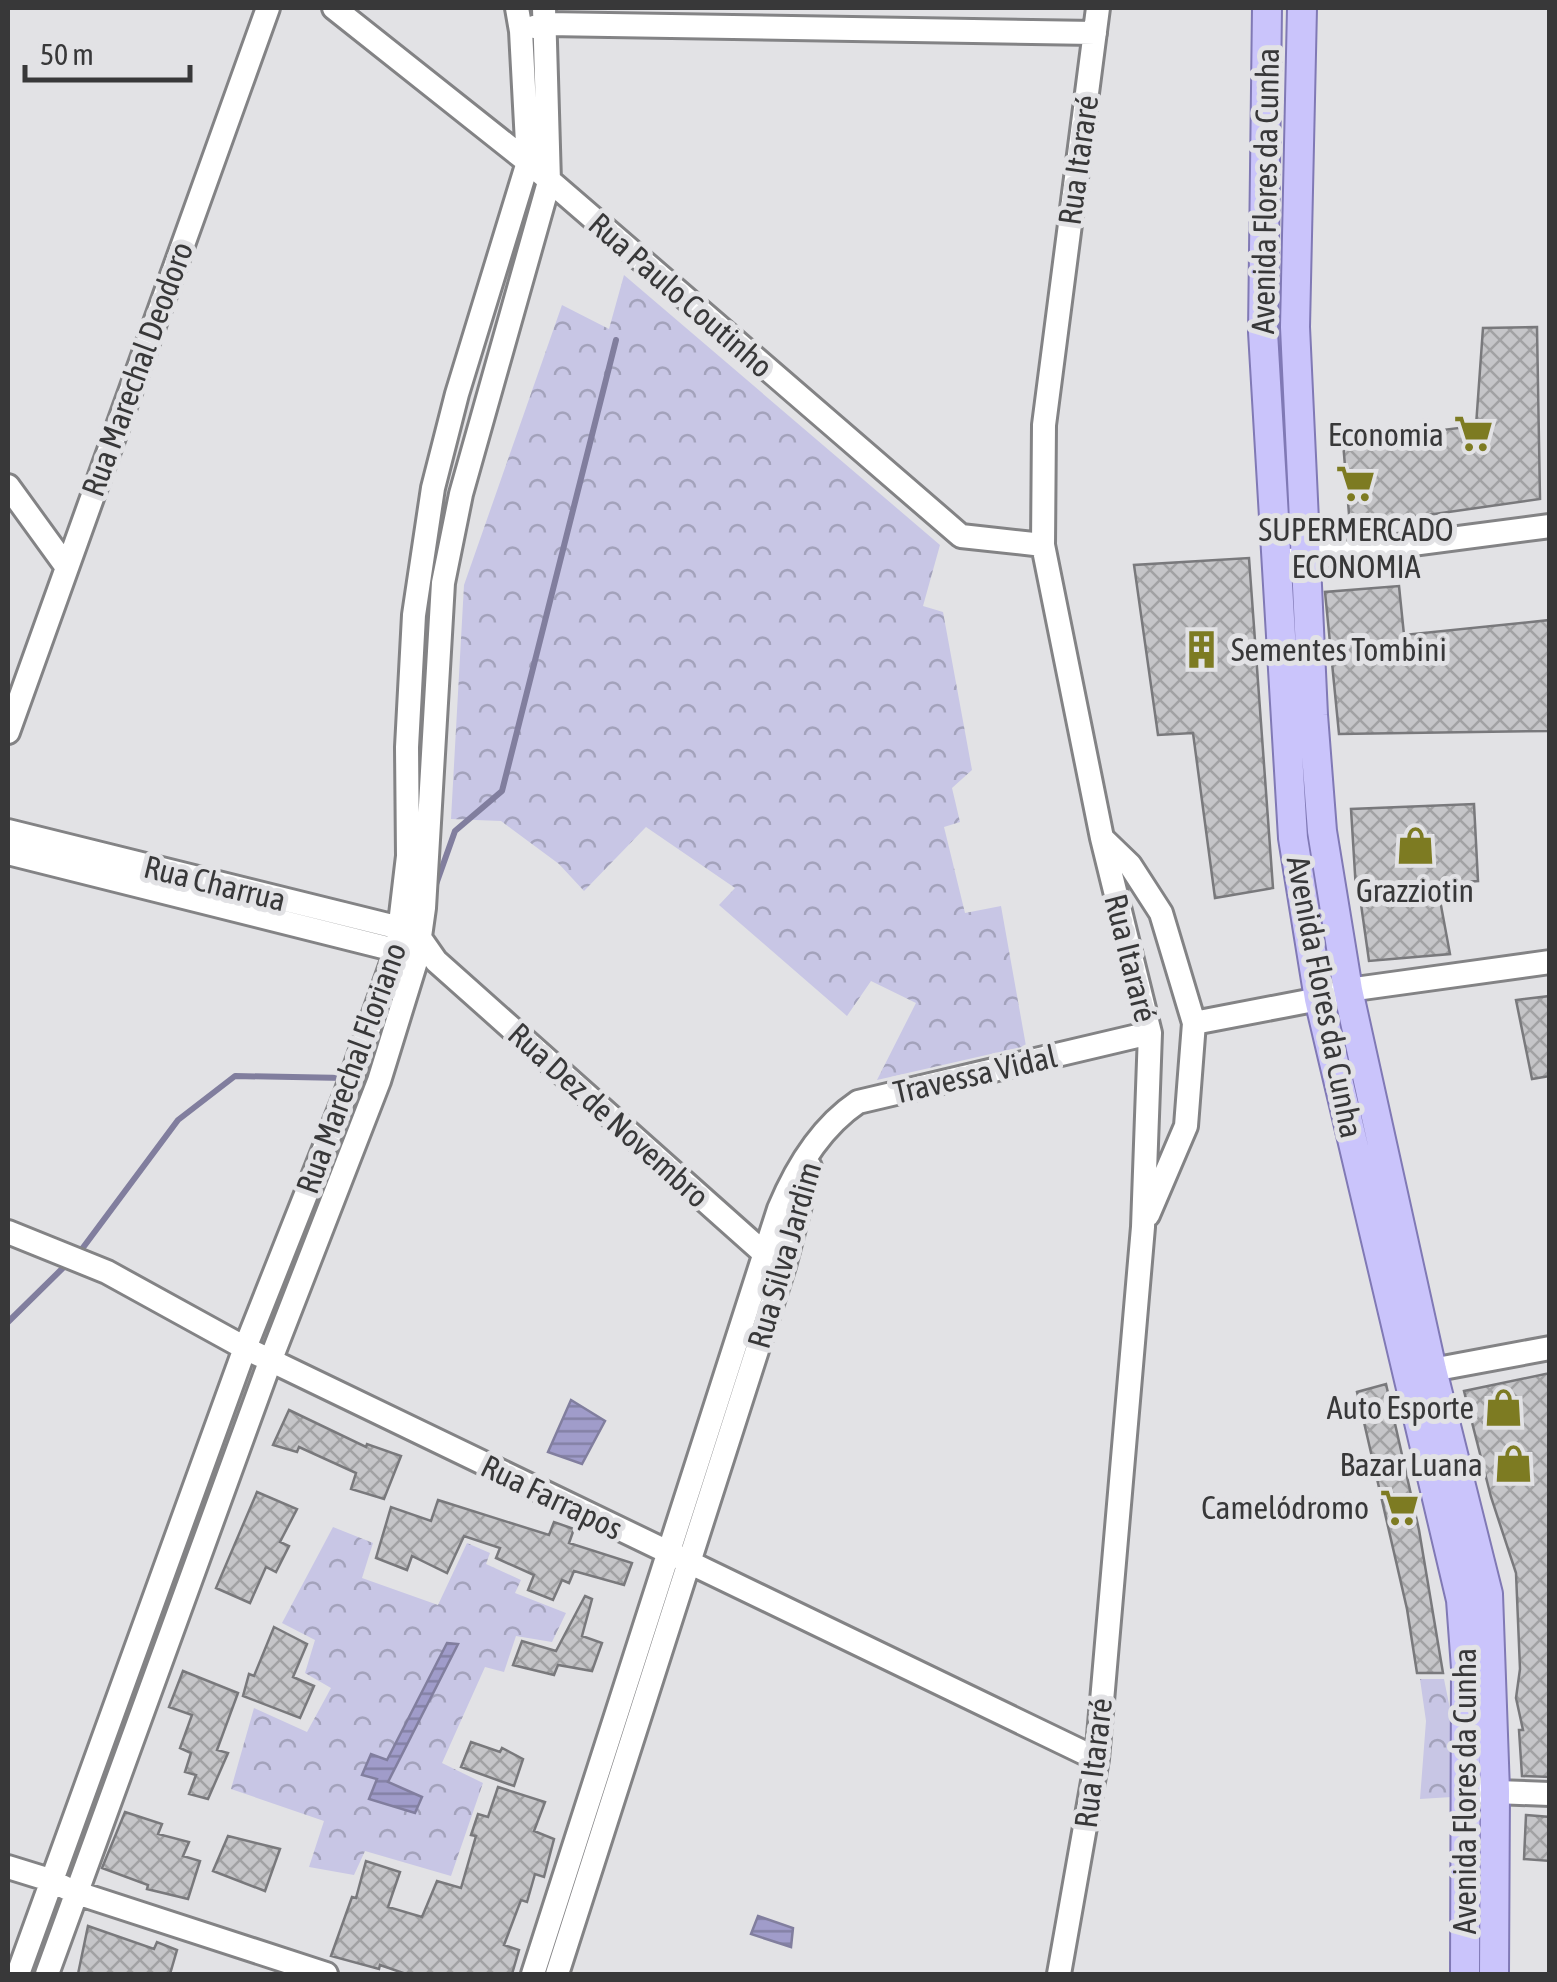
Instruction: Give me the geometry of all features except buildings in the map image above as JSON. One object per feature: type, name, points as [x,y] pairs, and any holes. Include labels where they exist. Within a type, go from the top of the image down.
[{"type":"main road","name":"Avenida Flores da Cunha","points":[[1267,8],[1262,332],[1294,838],[1319,998],[1461,1600],[1481,1791],[1494,1974]]},
{"type":"main road","name":"Avenida Flores da Cunha","points":[[1302,8],[1295,326],[1304,558],[1322,831],[1348,990],[1432,1370],[1488,1594],[1481,1791],[1465,1974]]},
{"type":"main road","points":[[1262,332],[1295,326]]},
{"type":"street","name":"Rua Marechal Deodoro","points":[[8,732],[268,8]]},
{"type":"street","name":"Rua Paulo Coutinho","points":[[334,8],[528,162],[962,536],[1043,545]]},
{"type":"street","name":"Rua Itararé","points":[[1059,1974],[1097,1759],[1142,1228],[1150,1033],[1102,838],[1043,545],[1044,425],[1098,8]]},
{"type":"street","points":[[519,19],[545,16],[1094,33]]},
{"type":"street","name":"Rua Marechal Floriano","points":[[47,1974],[218,1504],[379,1081],[414,947],[443,583],[461,494],[550,182],[545,16]]},
{"type":"street","name":"Rua Marechal Floriano","points":[[18,1974],[246,1348],[345,1096],[414,947],[407,746],[414,615],[433,488],[457,394],[528,162],[519,19]]},
{"type":"street","points":[[8,486],[66,566]]},
{"type":"street","points":[[433,488],[461,494]]},
{"type":"street","points":[[1275,562],[1550,526]]},
{"type":"street","name":"Rua Charrua","points":[[8,831],[143,876]]},
{"type":"street","points":[[1102,838],[1130,865],[1161,913],[1194,1023],[1186,1126],[1142,1228]]},
{"type":"street","name":"Rua Charrua","points":[[8,853],[143,876],[414,947]]},
{"type":"street","name":"Rua Dez de Novembro","points":[[414,947],[774,1260]]},
{"type":"street","points":[[1194,1023],[1348,990],[1550,962]]},
{"type":"street","name":"Travessa Vidal","points":[[816,1144],[836,1117],[858,1102],[1150,1033]]},
{"type":"street","name":"Rua Silva Jardim","points":[[533,1974],[568,1902],[774,1260],[816,1144]]},
{"type":"street","name":"Rua Farrapos","points":[[8,1232],[107,1272],[246,1348],[1097,1759]]},
{"type":"street","points":[[1432,1370],[1550,1348]]},
{"type":"street","points":[[192,1495],[218,1504]]},
{"type":"street","points":[[146,1620],[172,1628]]},
{"type":"street","points":[[1481,1791],[1550,1794]]},
{"type":"street","points":[[8,1867],[326,1974]]},
{"type":"street","name":"Rua Silva Jardim","points":[[558,1974],[568,1902]]},
{"type":"green space","points":[[624,275],[940,545],[923,606],[943,612],[972,770],[952,788],[960,822],[944,827],[965,913],[1001,906],[1026,1046],[877,1080],[916,1003],[871,981],[847,1016],[719,905],[735,888],[646,827],[584,891],[559,864],[501,821],[451,819],[464,585],[562,305],[609,329]]},
{"type":"green space","points":[[333,1527],[373,1543],[362,1578],[438,1605],[467,1543],[490,1553],[486,1564],[521,1580],[515,1593],[566,1613],[552,1642],[516,1636],[504,1672],[485,1667],[442,1763],[483,1783],[451,1876],[365,1851],[354,1875],[309,1867],[324,1821],[231,1789],[254,1708],[307,1732],[331,1688],[305,1673],[315,1640],[282,1623]]},
{"type":"green space","points":[[1420,1679],[1444,1679],[1455,1734],[1452,1797],[1420,1799],[1426,1721]]},
{"type":"shaded area","points":[[571,1400],[605,1421],[582,1464],[548,1452]]},
{"type":"shaded area","points":[[447,1643],[458,1644],[388,1782],[422,1797],[415,1813],[369,1799],[377,1779],[362,1775],[371,1754],[387,1760]]},
{"type":"shaded area","points":[[758,1916],[793,1928],[791,1947],[751,1934]]},
{"type":"waterway","points":[[434,890],[455,831],[502,791],[616,340]]},
{"type":"waterway","points":[[357,1078],[367,1078],[376,1052]]},
{"type":"waterway","points":[[79,1253],[178,1120],[235,1076],[345,1078]]},
{"type":"waterway","points":[[8,1322],[70,1261]]},
{"type":"place","name":"Economia","points":[[1474,434]]},
{"type":"place","name":"SUPERMERCADO ECONOMIA","points":[[1356,484]]},
{"type":"place","name":"Sementes Tombini","points":[[1201,649]]},
{"type":"place","name":"Grazziotin","points":[[1415,845]]},
{"type":"place","name":"Auto Esporte","points":[[1504,1407]]},
{"type":"place","name":"Bazar Luana","points":[[1513,1464]]},
{"type":"place","name":"Camelódromo","points":[[1399,1507]]}]
